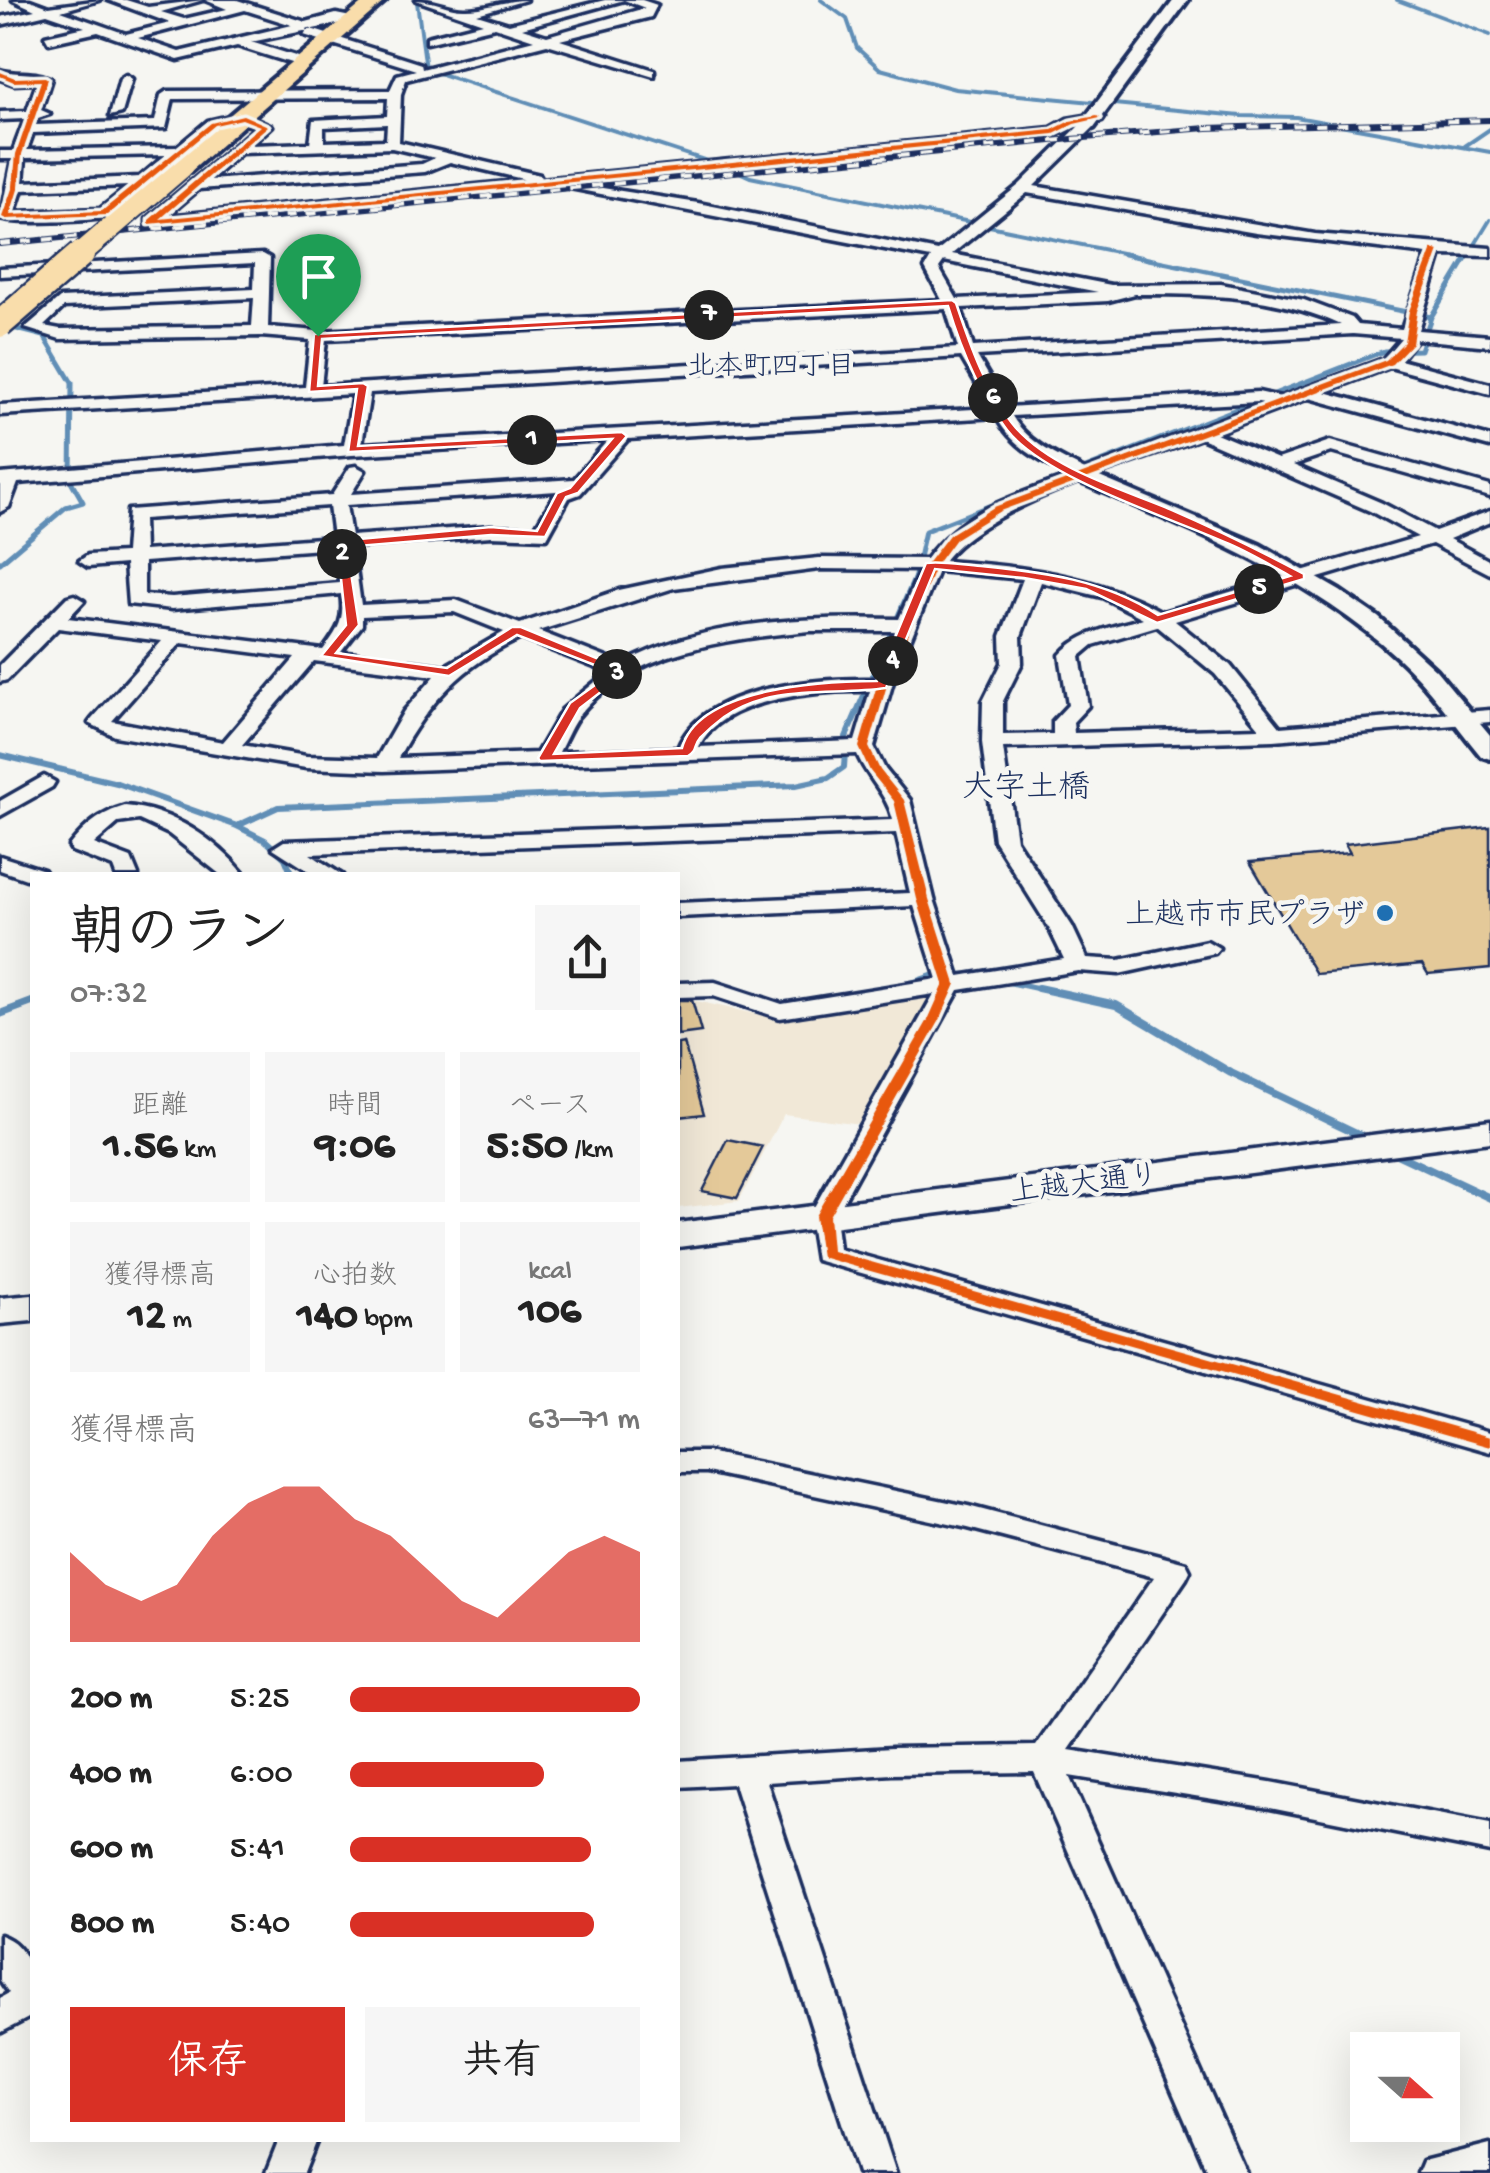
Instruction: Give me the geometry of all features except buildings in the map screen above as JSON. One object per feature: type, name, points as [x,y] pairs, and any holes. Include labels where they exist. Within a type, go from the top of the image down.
[{"type":"main road","points":[[0,324],[186,168],[366,9]]},
{"type":"main road","name":"上越大通り","points":[[680,1235],[1490,1130]]},
{"type":"street","points":[[0,7],[94,0]]},
{"type":"street","points":[[114,0],[204,30]]},
{"type":"street","points":[[136,43],[95,20],[197,0]]},
{"type":"street","points":[[136,43],[182,23],[240,9],[212,0]]},
{"type":"street","points":[[226,0],[418,67]]},
{"type":"street","points":[[422,0],[650,74]]},
{"type":"street","points":[[464,14],[520,0]]},
{"type":"street","points":[[508,28],[619,0]]},
{"type":"street","points":[[392,144],[395,94],[401,78],[646,14],[654,6],[630,0]]},
{"type":"street","points":[[1181,0],[1093,122],[932,268],[952,303],[967,352],[1012,430],[1039,453],[1083,476],[1238,543],[1372,624],[1405,652],[1490,751]]},
{"type":"street","points":[[0,21],[31,3]]},
{"type":"street","points":[[31,3],[178,56],[366,9]]},
{"type":"street","points":[[337,4],[366,9]]},
{"type":"street","points":[[97,48],[229,24],[262,36]]},
{"type":"street","points":[[431,40],[494,24]]},
{"type":"street","points":[[49,39],[99,28]]},
{"type":"street","points":[[238,42],[304,62]]},
{"type":"street","points":[[593,55],[624,48]]},
{"type":"street","points":[[52,72],[10,67],[14,80],[44,79],[19,154],[16,186],[6,217],[104,214]]},
{"type":"street","points":[[115,113],[126,79]]},
{"type":"street","points":[[0,116],[30,122],[161,125],[167,96],[395,94]]},
{"type":"street","points":[[30,122],[163,112]]},
{"type":"street","points":[[241,149],[265,126],[243,117]]},
{"type":"street","points":[[317,147],[318,123],[393,120]]},
{"type":"street","points":[[140,181],[96,220],[152,222],[1054,132],[1072,122],[1093,122]]},
{"type":"street","points":[[16,186],[140,181],[241,149],[392,144],[549,182]]},
{"type":"street","points":[[0,155],[186,168],[425,168],[449,157]]},
{"type":"street","points":[[152,222],[186,168]]},
{"type":"street","points":[[572,188],[698,206],[1095,288],[1187,286],[1299,303],[1346,321],[1353,329]]},
{"type":"street","points":[[1024,188],[1339,240],[1436,251],[1490,252]]},
{"type":"street","points":[[1436,251],[1412,311],[1412,332],[1402,352],[1389,362],[980,517],[952,538],[931,565],[882,685],[864,747],[876,771],[899,800],[923,899],[950,984],[934,1020],[822,1216],[826,1254],[1490,1442]]},
{"type":"street","points":[[0,272],[263,258],[260,331]]},
{"type":"street","points":[[261,293],[60,303],[33,328],[60,334],[260,331],[318,336],[1108,296],[1134,290]]},
{"type":"street","points":[[0,410],[1353,329],[1490,341]]},
{"type":"street","points":[[313,389],[318,336]]},
{"type":"street","points":[[1389,362],[1490,388]]},
{"type":"street","points":[[352,450],[363,386]]},
{"type":"street","points":[[1308,392],[1490,442]]},
{"type":"street","points":[[0,507],[5,478],[352,450],[1258,396],[1283,402]]},
{"type":"street","points":[[1200,432],[1437,537],[1490,568]]},
{"type":"street","points":[[88,561],[491,531],[541,534],[562,495],[574,490],[622,436]]},
{"type":"street","points":[[1278,465],[1330,446],[1490,492]]},
{"type":"street","points":[[228,749],[352,625],[337,502],[356,471]]},
{"type":"street","points":[[348,588],[172,603],[134,600],[134,514],[578,484]]},
{"type":"street","points":[[1064,742],[1063,721],[1078,706],[1070,654],[1074,647],[1437,537],[1490,516]]},
{"type":"street","points":[[384,765],[411,716],[449,672],[516,630],[646,587],[718,573],[834,561],[931,565],[1089,586],[1136,606],[1211,658],[1248,696],[1274,734]]},
{"type":"street","points":[[1034,576],[1011,636],[1012,663],[993,701],[992,742],[1006,840],[1060,926],[1078,964]]},
{"type":"street","points":[[0,676],[74,601]]},
{"type":"street","points":[[353,611],[456,606],[622,671]]},
{"type":"street","points":[[52,622],[449,672]]},
{"type":"street","points":[[545,758],[574,706],[622,671],[675,649],[748,632],[829,624],[909,625]]},
{"type":"street","points":[[176,637],[99,723],[115,730],[306,762],[384,765],[864,747]]},
{"type":"street","points":[[688,752],[696,734],[722,712],[765,695],[817,685],[882,685]]},
{"type":"street","points":[[992,742],[1274,734],[1490,716]]},
{"type":"street","points":[[0,810],[44,782]]},
{"type":"street","points":[[125,872],[123,863],[80,846],[110,818],[129,811],[184,831],[231,872]]},
{"type":"street","points":[[326,872],[284,848],[907,826]]},
{"type":"street","points":[[0,863],[30,873]]},
{"type":"street","points":[[680,910],[923,899]]},
{"type":"street","points":[[680,990],[715,988],[780,1010],[1078,964],[1118,967],[1207,948]]},
{"type":"street","points":[[680,1462],[707,1462],[968,1516],[1175,1570],[1044,1759]]},
{"type":"street","points":[[1044,1759],[1227,2173]]},
{"type":"street","points":[[680,1774],[892,1761],[1044,1759],[1270,1795],[1490,1838]]},
{"type":"street","points":[[747,1772],[877,2173]]},
{"type":"street","points":[[0,1950],[30,1995]]},
{"type":"street","points":[[0,2017],[30,1999]]},
{"type":"street","points":[[284,2173],[297,2142]]},
{"type":"street","points":[[1437,2173],[1490,2161]]},
{"type":"shaded area","points":[[926,993],[931,996],[860,1124],[784,1114],[739,1201],[680,1208],[680,997],[778,1019]]},
{"type":"waterway","points":[[821,0],[847,19],[857,48],[880,69],[955,89],[1241,116],[1296,117],[1490,152]]},
{"type":"waterway","points":[[1397,0],[1490,35]]},
{"type":"waterway","points":[[417,2],[426,69],[713,163]]},
{"type":"waterway","points":[[1465,146],[1490,129]]},
{"type":"waterway","points":[[726,166],[750,177],[1136,256]]},
{"type":"waterway","points":[[1468,256],[1490,220]]},
{"type":"waterway","points":[[1124,254],[1431,317]]},
{"type":"waterway","points":[[1431,317],[1469,254]]},
{"type":"waterway","points":[[914,580],[925,531],[1384,351],[1420,350],[1431,317]]},
{"type":"waterway","points":[[0,563],[66,507],[83,502],[71,481],[72,383],[44,336],[9,327]]},
{"type":"waterway","points":[[237,826],[278,807],[796,785],[828,778],[844,767],[846,737],[915,578]]},
{"type":"waterway","points":[[0,755],[117,783],[237,826]]},
{"type":"waterway","points":[[237,826],[265,840],[285,858],[291,872]]},
{"type":"waterway","points":[[903,986],[937,974],[981,975]]},
{"type":"waterway","points":[[999,980],[1050,991]]},
{"type":"waterway","points":[[1038,988],[1116,1005],[1231,1073],[1369,1139]]},
{"type":"waterway","points":[[0,1014],[30,1003]]},
{"type":"waterway","points":[[1390,1151],[1490,1198]]},
{"type":"railway","points":[[0,244],[1072,139],[1207,128],[1490,120]]},
{"type":"cycle path","points":[[0,74],[14,80],[45,79],[19,154],[16,186],[6,217],[104,213],[213,124],[243,117],[265,126],[152,222],[1054,132],[1072,122],[1097,118]]},
{"type":"cycle path","points":[[1435,251],[1413,311],[1408,343],[1389,362],[997,509],[952,537],[931,565],[882,685],[864,747],[875,771],[899,800],[923,899],[950,984],[934,1020],[822,1216],[826,1254],[1490,1442]]},
{"type":"place","name":"上越市市民プラザ","points":[[1385,913]]},
{"type":"district","name":"北本町四丁目","points":[[771,364]]},
{"type":"district","name":"大字土橋","points":[[1026,785]]},
{"type":"route","points":[[952,303],[967,352],[1001,412],[1012,430],[1039,453],[1238,543],[1300,577],[1157,620],[1136,606],[1089,586],[1024,574],[931,565],[882,685],[817,685],[765,695],[722,712],[696,734],[688,752],[545,758],[574,706],[622,671],[516,630],[449,672],[328,656],[352,625],[341,544],[491,531],[541,534],[562,495],[574,490],[622,436],[352,450],[363,386],[313,389],[318,336],[952,303]]}]
